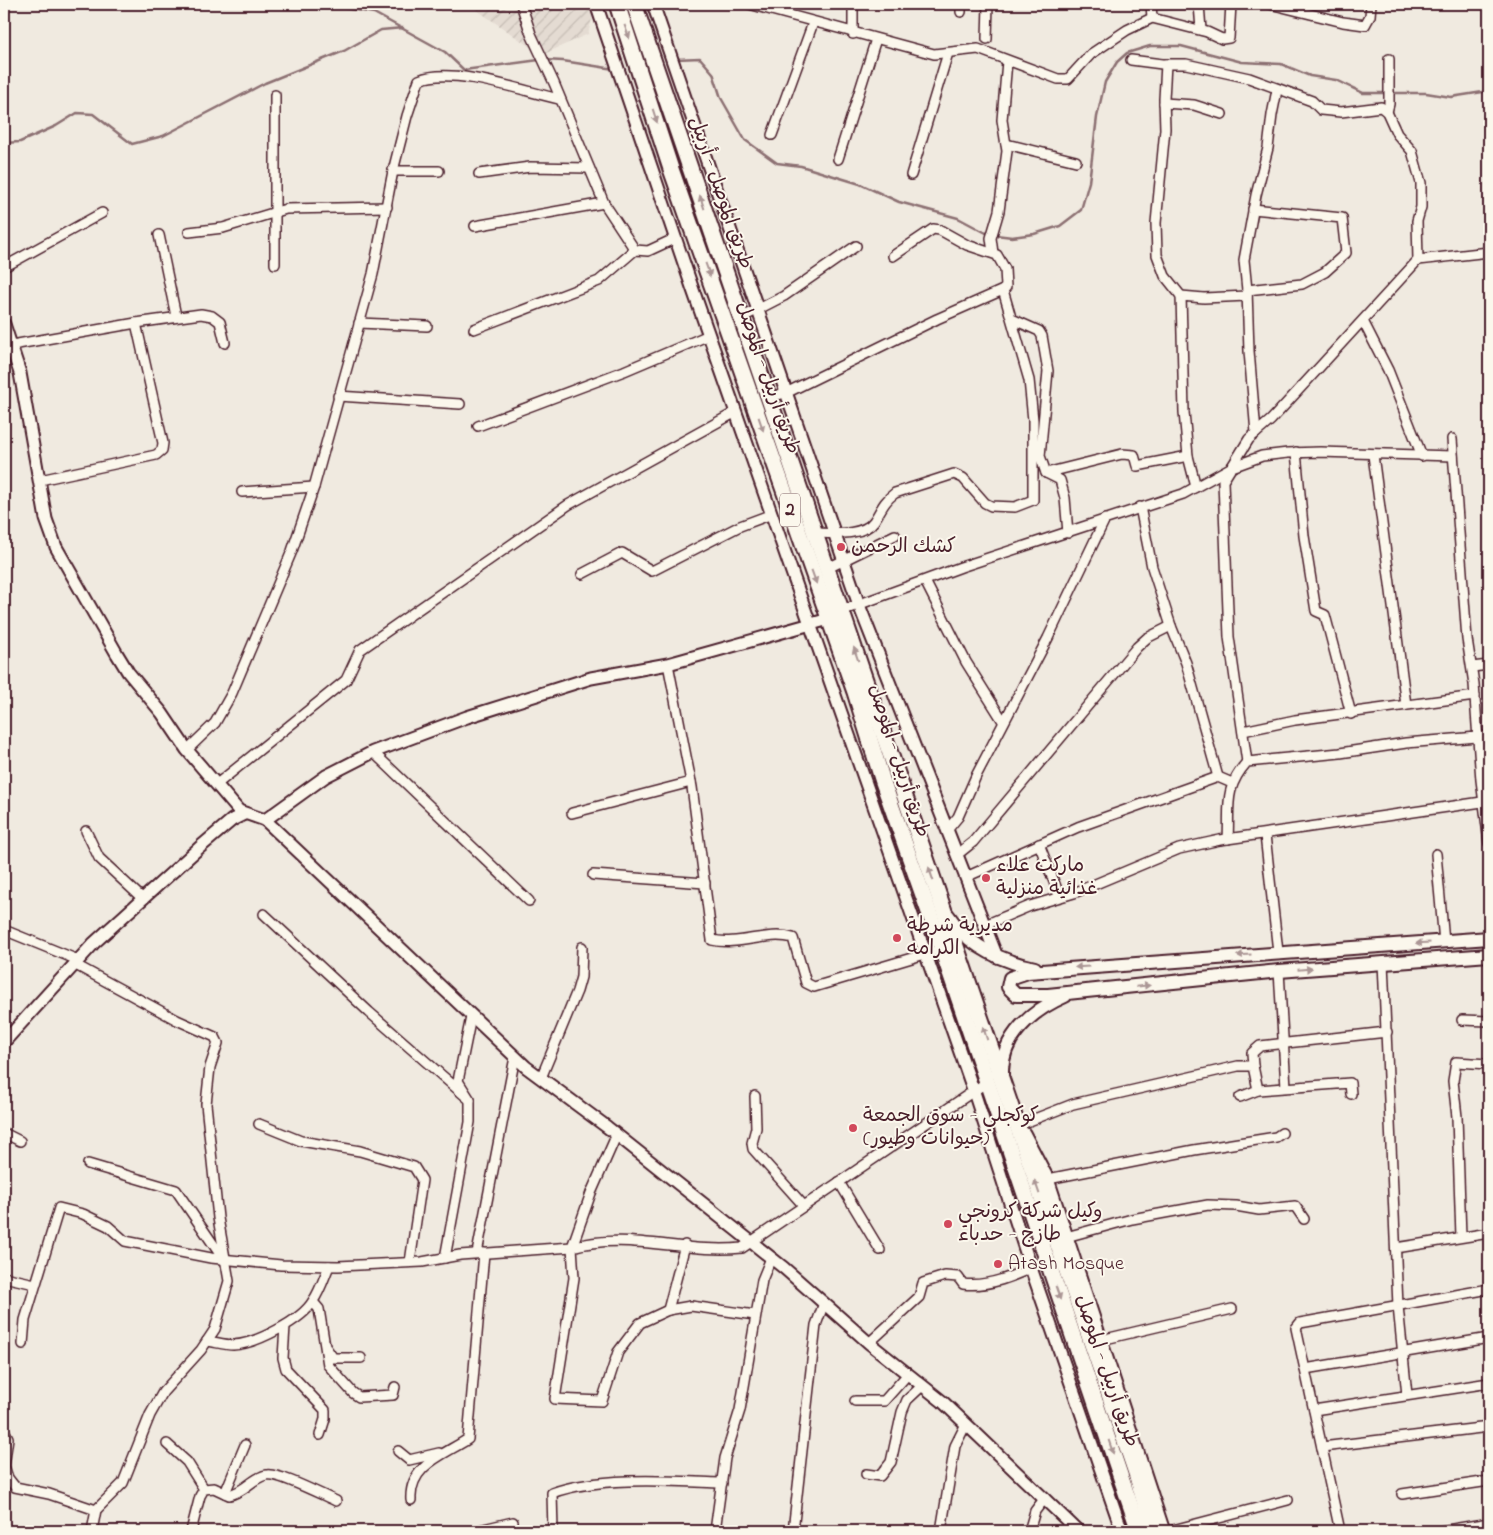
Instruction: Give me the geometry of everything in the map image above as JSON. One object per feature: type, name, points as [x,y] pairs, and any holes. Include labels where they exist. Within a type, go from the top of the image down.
[{"type":"highway","name":"طريق أربيل - الموصل","points":[[617,4],[671,169],[835,615],[883,782],[942,949],[1139,1531]]},
{"type":"highway","name":"طريق الموصل - أربيل","points":[[634,4],[826,569],[835,615],[939,897],[1136,1473],[1153,1531]]},
{"type":"highway","points":[[1122,1480],[1136,1473]]},
{"type":"main road","points":[[596,4],[709,335],[974,1092],[1031,1268],[1122,1531]]},
{"type":"main road","points":[[653,4],[859,605],[958,854],[996,957]]},
{"type":"main road","points":[[4,324],[27,407],[46,519],[56,547],[128,672],[162,713],[187,750],[217,784],[244,814],[265,820],[515,1057],[617,1134],[771,1258],[868,1343],[908,1374],[966,1424],[1078,1531]]},
{"type":"main road","points":[[265,820],[326,776],[373,752],[530,696],[591,678],[668,664],[811,625],[835,615]]},
{"type":"main road","points":[[4,1042],[76,962],[212,837],[244,814]]},
{"type":"main road","points":[[939,897],[950,918],[978,946],[996,957],[1027,966],[1053,969]]},
{"type":"main road","points":[[1489,938],[1053,969],[1015,975],[1010,978],[1008,987],[1011,992],[1021,996],[1077,993],[1383,962],[1489,955]]},
{"type":"main road","points":[[1005,1094],[1002,1063],[1013,1035],[1045,1007],[1077,993]]},
{"type":"main road","points":[[1015,1118],[1032,1146],[1048,1179],[1164,1531]]},
{"type":"street","points":[[521,4],[559,100],[604,203],[635,250]]},
{"type":"street","points":[[749,4],[853,34],[934,54],[978,49],[1058,79],[1068,79],[1092,54],[1127,30],[1152,18],[1200,30],[1222,39],[1229,38],[1231,4]]},
{"type":"street","points":[[853,4],[853,34]]},
{"type":"street","points":[[987,39],[988,4]]},
{"type":"street","points":[[1151,4],[1152,18]]},
{"type":"street","points":[[1199,4],[1200,30]]},
{"type":"street","points":[[1270,4],[1343,22],[1365,25],[1370,16],[1371,4]]},
{"type":"street","points":[[772,135],[813,23]]},
{"type":"street","points":[[838,159],[876,39]]},
{"type":"street","points":[[910,175],[948,53]]},
{"type":"street","points":[[1387,112],[1389,104],[1388,59]]},
{"type":"street","points":[[1131,60],[1186,64],[1249,78],[1312,101],[1321,110],[1341,112],[1381,108],[1387,112],[1397,134],[1412,151],[1421,183],[1422,206],[1417,221],[1418,260]]},
{"type":"street","points":[[992,253],[991,238],[999,211],[1006,144],[1002,120],[1007,61]]},
{"type":"street","points":[[1166,64],[1165,129],[1156,223],[1157,255],[1165,276],[1181,296],[1184,412],[1188,456],[1196,487]]},
{"type":"street","points":[[187,750],[215,723],[232,693],[292,551],[314,487],[359,323],[393,171],[407,116],[419,80],[429,76],[454,76],[559,100]]},
{"type":"street","points":[[1256,433],[1244,260],[1253,209],[1268,148],[1272,114],[1278,90]]},
{"type":"street","points":[[274,264],[275,95]]},
{"type":"street","points":[[1164,103],[1194,105],[1222,114]]},
{"type":"street","points":[[1006,144],[1076,160]]},
{"type":"street","points":[[479,174],[530,167],[589,168]]},
{"type":"street","points":[[393,171],[439,170]]},
{"type":"street","points":[[475,226],[569,211],[604,203]]},
{"type":"street","points":[[189,232],[223,228],[274,212],[386,208]]},
{"type":"street","points":[[1181,296],[1204,298],[1302,284],[1325,272],[1346,253],[1342,218],[1253,209]]},
{"type":"street","points":[[4,268],[102,213]]},
{"type":"street","points":[[814,533],[834,533],[869,526],[888,498],[895,493],[954,474],[964,478],[985,503],[991,506],[1015,507],[1033,500],[1033,420],[1029,380],[1003,290],[1007,278],[1000,259],[992,253],[967,245],[940,230],[932,229],[893,256]]},
{"type":"street","points":[[159,235],[176,316]]},
{"type":"street","points":[[474,330],[599,280],[635,250],[648,251],[676,238]]},
{"type":"street","points":[[741,318],[784,296],[856,246]]},
{"type":"street","points":[[1228,839],[1230,813],[1228,797],[1232,783],[1246,762],[1229,637],[1223,480],[1249,439],[1363,321],[1418,260],[1489,252]]},
{"type":"street","points":[[769,398],[787,393],[937,319],[1003,290]]},
{"type":"street","points":[[8,338],[201,314],[212,316],[220,322],[225,343]]},
{"type":"street","points":[[1012,319],[1039,331],[1044,346],[1048,371],[1040,456],[1046,473],[1060,480],[1065,498],[1068,533]]},
{"type":"street","points":[[1363,321],[1388,370],[1422,456]]},
{"type":"street","points":[[40,480],[156,455],[162,450],[163,443],[136,323]]},
{"type":"street","points":[[359,323],[428,326]]},
{"type":"street","points":[[478,426],[624,371],[709,335]]},
{"type":"street","points":[[338,396],[460,404]]},
{"type":"street","points":[[217,784],[346,680],[360,650],[568,505],[736,412]]},
{"type":"street","points":[[1452,440],[1468,639],[1479,736],[1481,780],[1487,801],[1489,843]]},
{"type":"street","points":[[835,615],[962,567],[1183,494],[1232,468],[1262,456],[1296,452],[1453,456]]},
{"type":"street","points":[[1296,452],[1304,536],[1316,611],[1325,616],[1351,714]]},
{"type":"street","points":[[1046,473],[1122,454],[1134,455],[1137,466],[1188,456]]},
{"type":"street","points":[[1373,455],[1406,705]]},
{"type":"street","points":[[242,492],[314,487]]},
{"type":"street","points":[[1140,507],[1152,567],[1171,626],[1186,663],[1218,777]]},
{"type":"street","points":[[582,574],[622,553],[652,571],[740,526],[772,514]]},
{"type":"street","points":[[948,829],[958,817],[1003,721],[1048,638],[1105,519]]},
{"type":"street","points":[[826,569],[895,535]]},
{"type":"street","points":[[925,581],[966,662],[1003,721]]},
{"type":"street","points":[[958,854],[973,842],[1137,647],[1147,638],[1171,626]]},
{"type":"street","points":[[668,664],[691,782],[712,940],[727,943],[783,935],[793,938],[806,983],[814,988],[942,949]]},
{"type":"street","points":[[1472,667],[1489,665]]},
{"type":"street","points":[[1243,732],[1295,720],[1475,696]]},
{"type":"street","points":[[1246,762],[1340,753],[1406,742],[1489,736]]},
{"type":"street","points":[[373,752],[530,901]]},
{"type":"street","points":[[966,877],[1039,844],[1147,800],[1218,777],[1232,783]]},
{"type":"street","points":[[572,813],[691,782]]},
{"type":"street","points":[[985,925],[1179,849],[1228,839],[1487,801]]},
{"type":"street","points":[[86,831],[100,858],[143,899]]},
{"type":"street","points":[[1265,835],[1278,952]]},
{"type":"street","points":[[1039,844],[1060,897]]},
{"type":"street","points":[[1436,854],[1444,942]]},
{"type":"street","points":[[593,875],[705,883]]},
{"type":"street","points":[[264,914],[369,1012],[470,1100]]},
{"type":"street","points":[[4,930],[76,962],[177,1020],[215,1037],[218,1043],[210,1067],[206,1104],[218,1218],[229,1281],[215,1329],[163,1392],[150,1415],[123,1483],[96,1510],[92,1531]]},
{"type":"street","points":[[541,1078],[577,991],[581,977],[582,947]]},
{"type":"street","points":[[1383,962],[1398,1306],[1407,1395]]},
{"type":"street","points":[[1279,972],[1286,1087]]},
{"type":"street","points":[[445,1258],[470,1122],[470,1100],[458,1081],[471,1017]]},
{"type":"street","points":[[1462,1020],[1489,1021]]},
{"type":"street","points":[[1258,1090],[1252,1053],[1260,1046],[1387,1032]]},
{"type":"street","points":[[411,1500],[410,1487],[419,1471],[445,1451],[468,1439],[481,1253],[515,1057]]},
{"type":"street","points":[[1461,1237],[1458,1117],[1453,1081],[1456,1062],[1489,1064]]},
{"type":"street","points":[[1015,1118],[1238,1066],[1253,1066]]},
{"type":"street","points":[[23,1344],[25,1320],[59,1208],[83,1214],[100,1222],[125,1241],[225,1260],[281,1265],[329,1266],[410,1262],[481,1253],[572,1247],[589,1242],[685,1245],[725,1250],[742,1248],[987,1082]]},
{"type":"street","points":[[1240,1097],[1258,1090],[1350,1083],[1351,1094]]},
{"type":"street","points":[[755,1096],[756,1128],[752,1143],[753,1149],[804,1206]]},
{"type":"street","points":[[259,1124],[301,1142],[360,1151],[414,1167],[422,1180],[410,1262]]},
{"type":"street","points":[[4,1133],[20,1141]]},
{"type":"street","points":[[1048,1179],[1194,1150],[1276,1137],[1282,1133]]},
{"type":"street","points":[[617,1134],[591,1193],[572,1247],[574,1278],[555,1399],[602,1401],[618,1352],[640,1323],[668,1310],[691,1306],[755,1315]]},
{"type":"street","points":[[88,1164],[176,1190],[225,1260]]},
{"type":"street","points":[[839,1182],[880,1250]]},
{"type":"street","points":[[1066,1237],[1132,1219],[1208,1205],[1236,1206],[1259,1210],[1295,1206],[1304,1219]]},
{"type":"street","points":[[1396,1248],[1489,1233]]},
{"type":"street","points":[[668,1310],[685,1245]]},
{"type":"street","points":[[715,1531],[726,1458],[740,1410],[762,1280],[771,1258]]},
{"type":"street","points":[[868,1343],[919,1297],[923,1283],[945,1276],[958,1277],[963,1284],[972,1285],[1010,1277],[1048,1262]]},
{"type":"street","points":[[207,1341],[234,1345],[255,1339],[285,1326],[302,1314],[313,1302],[329,1266]]},
{"type":"street","points":[[4,1277],[35,1284]]},
{"type":"street","points":[[1340,1531],[1296,1328],[1300,1323],[1489,1289]]},
{"type":"street","points":[[313,1302],[319,1309],[328,1365],[353,1393],[359,1397],[393,1395],[395,1387]]},
{"type":"street","points":[[792,1531],[816,1325],[824,1303]]},
{"type":"street","points":[[1101,1340],[1232,1309]]},
{"type":"street","points":[[285,1326],[283,1358],[286,1369],[325,1410],[326,1419],[320,1435]]},
{"type":"street","points":[[1305,1369],[1489,1338]]},
{"type":"street","points":[[326,1349],[334,1358],[361,1358]]},
{"type":"street","points":[[855,1402],[884,1401],[908,1374]]},
{"type":"street","points":[[1314,1410],[1489,1383]]},
{"type":"street","points":[[866,1474],[880,1476],[891,1462],[902,1412],[907,1400],[922,1386]]},
{"type":"street","points":[[940,1531],[955,1446],[966,1424]]},
{"type":"street","points":[[1322,1447],[1489,1427]]},
{"type":"street","points":[[4,1430],[8,1438],[4,1466],[8,1478],[14,1486],[48,1494],[96,1510]]},
{"type":"street","points":[[167,1444],[187,1462],[204,1489]]},
{"type":"street","points":[[225,1493],[245,1445]]},
{"type":"street","points":[[398,1451],[409,1460],[445,1451]]},
{"type":"street","points":[[204,1489],[214,1488],[229,1495],[239,1493],[258,1478],[267,1474],[278,1474],[336,1501]]},
{"type":"street","points":[[553,1531],[552,1493],[565,1488],[635,1481],[722,1483]]},
{"type":"street","points":[[1402,1494],[1489,1481]]},
{"type":"street","points":[[191,1531],[200,1496],[204,1489]]},
{"type":"street","points":[[1028,1531],[1035,1511],[1045,1498]]},
{"type":"street","points":[[1169,1531],[1288,1500]]},
{"type":"street","points":[[475,1531],[513,1522]]},
{"type":"street","points":[[1440,1531],[1470,1529],[1489,1523]]},
{"type":"shaded area","points":[[468,4],[596,4],[588,34],[542,55]]},
{"type":"waterway","points":[[321,4],[374,13],[445,52],[464,70],[539,60]]},
{"type":"waterway","points":[[4,143],[20,142],[56,126],[77,113],[93,114],[132,144],[163,136],[265,83],[344,51],[381,30],[403,28]]},
{"type":"waterway","points":[[676,59],[700,58],[713,73],[721,98],[745,140],[777,163],[801,166],[860,184],[899,202],[958,218],[988,234],[1012,237],[1034,234],[1060,226],[1081,210],[1089,182],[1097,117],[1105,82],[1117,62],[1127,53],[1150,46],[1181,46],[1242,62],[1281,64],[1310,76],[1336,80],[1363,93],[1386,93]]},
{"type":"waterway","points":[[545,60],[614,69]]},
{"type":"waterway","points":[[1391,93],[1426,93],[1451,97],[1489,91]]},
{"type":"place","name":"كشك الرحمن","points":[[841,547]]},
{"type":"place","name":"ماركت علاء غذائية منزلية","points":[[986,878]]},
{"type":"place","name":"مديرية شرطة الكرامه","points":[[897,938]]},
{"type":"place","name":"كوكجلي - سوق الجمعة (حيوانات وطيور)","points":[[853,1128]]},
{"type":"place","name":"وكيل شركة كرونجي طازج - حدباء","points":[[948,1224]]},
{"type":"place","name":"Atash Mosque","points":[[998,1264]]}]
